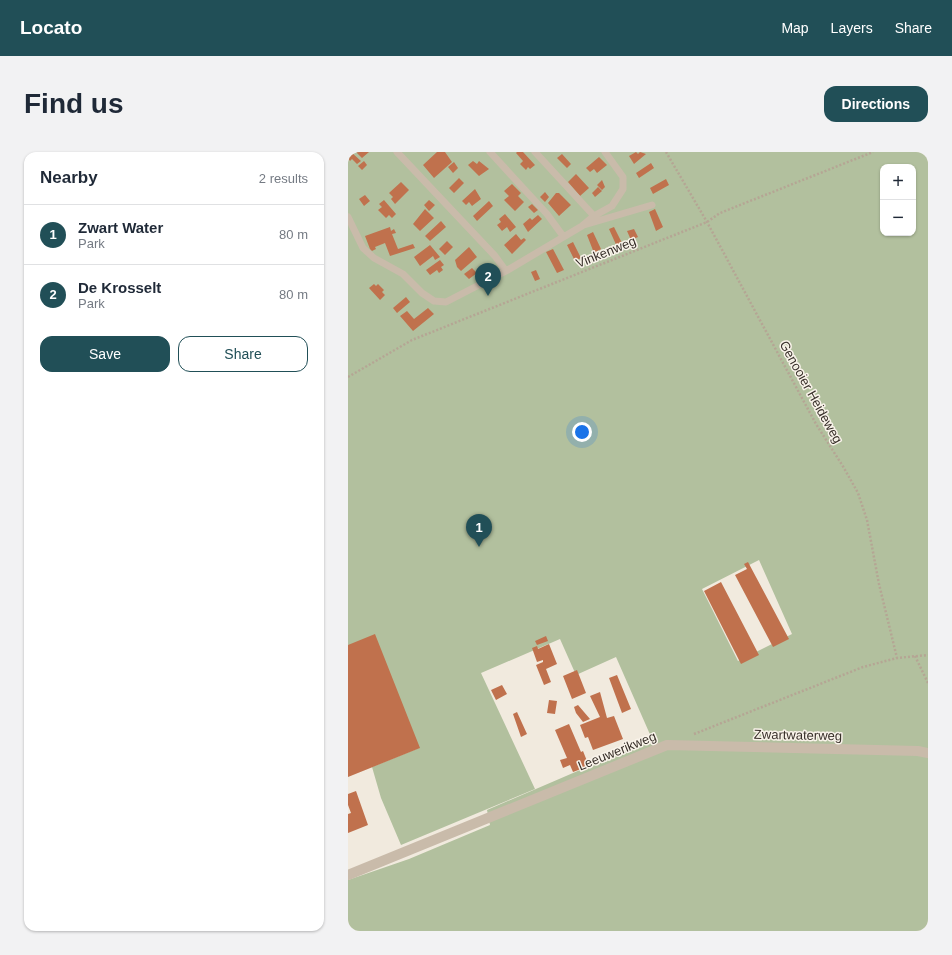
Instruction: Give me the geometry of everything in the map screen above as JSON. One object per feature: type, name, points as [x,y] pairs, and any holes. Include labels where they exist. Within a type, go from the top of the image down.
[{"type":"street","name":"Zwartwaterweg","points":[[667,744],[918,751],[928,754]]},
{"type":"street","name":"Leeuwerikweg","points":[[348,875],[667,744]]},
{"type":"lane","points":[[397,152],[496,256],[506,271]]},
{"type":"lane","points":[[490,152],[548,214],[564,236]]},
{"type":"lane","points":[[535,152],[594,216]]},
{"type":"lane","points":[[348,218],[363,248],[374,258],[403,274],[422,293],[434,301],[446,302],[506,271],[582,226],[594,216],[612,206],[624,189],[624,177],[605,152]]},
{"type":"lane","points":[[582,226],[652,205]]},
{"type":"path","name":"Genooier Heideweg","points":[[666,152],[707,222],[816,424],[858,493],[867,520],[879,584],[897,658]]},
{"type":"path","name":"Vinkenweg","points":[[348,377],[412,340],[707,222],[720,213],[873,152]]},
{"type":"path","points":[[689,736],[863,667],[897,658],[928,655]]},
{"type":"path","points":[[915,656],[928,683]]},
{"type":"green space","points":[[348,152],[928,152],[928,931],[348,931],[348,880],[409,859],[490,825],[487,810],[652,739],[616,657],[576,675],[560,639],[481,673],[535,789],[401,845],[381,798],[372,767],[419,748],[348,648]],"holes":[[[759,560],[792,634],[738,661],[702,589]]]},
{"type":"building","points":[[351,152],[361,161],[357,164],[352,159],[350,161],[348,155]]},
{"type":"building","points":[[356,152],[369,152],[362,158]]},
{"type":"building","points":[[437,152],[445,152],[452,162],[434,178],[423,165]]},
{"type":"building","points":[[523,152],[535,165],[530,169],[528,167],[526,170],[520,164],[523,161],[516,153]]},
{"type":"building","points":[[636,152],[638,154],[640,152],[646,154],[634,164],[629,156]]},
{"type":"building","points":[[562,154],[571,164],[567,168],[557,158]]},
{"type":"building","points":[[599,157],[607,165],[597,173],[594,169],[590,172],[586,168]]},
{"type":"building","points":[[364,161],[367,165],[362,170],[358,166]]},
{"type":"building","points":[[473,161],[477,164],[479,161],[489,169],[479,176],[468,165]]},
{"type":"building","points":[[454,162],[458,168],[453,173],[448,167]]},
{"type":"building","points":[[651,163],[654,168],[639,178],[636,173]]},
{"type":"building","points":[[576,174],[589,188],[580,196],[568,182]]},
{"type":"building","points":[[459,178],[464,183],[454,193],[449,188]]},
{"type":"building","points":[[666,179],[669,185],[653,194],[650,188]]},
{"type":"building","points":[[602,180],[605,187],[602,190],[597,185]]},
{"type":"building","points":[[401,182],[409,190],[395,204],[391,199],[393,197],[389,193]]},
{"type":"building","points":[[512,184],[521,193],[518,196],[524,202],[515,211],[504,200],[509,196],[504,191]]},
{"type":"building","points":[[598,187],[602,191],[595,197],[592,193]]},
{"type":"building","points":[[475,189],[481,199],[472,206],[469,202],[466,205],[462,201]]},
{"type":"building","points":[[545,192],[549,197],[545,202],[540,197]]},
{"type":"building","points":[[556,193],[559,193],[571,205],[559,216],[548,203]]},
{"type":"building","points":[[365,195],[370,201],[364,206],[359,199]]},
{"type":"building","points":[[384,200],[396,214],[392,218],[389,215],[386,218],[378,210],[382,207],[379,204]]},
{"type":"building","points":[[429,200],[435,205],[429,211],[424,205]]},
{"type":"building","points":[[489,201],[493,206],[477,221],[473,216]]},
{"type":"building","points":[[532,204],[538,210],[534,213],[528,207]]},
{"type":"building","points":[[425,209],[434,218],[420,231],[413,224]]},
{"type":"building","points":[[655,209],[663,227],[656,231],[649,212]]},
{"type":"building","points":[[505,214],[516,227],[510,232],[507,227],[502,231],[497,225],[501,222],[499,219]]},
{"type":"building","points":[[538,215],[542,219],[528,232],[523,224],[530,218],[532,220]]},
{"type":"building","points":[[441,221],[446,227],[430,241],[425,236]]},
{"type":"building","points":[[390,227],[391,231],[394,229],[396,233],[392,234],[398,249],[413,244],[415,248],[390,256],[385,243],[375,247],[376,249],[372,251],[365,236]]},
{"type":"building","points":[[614,227],[624,247],[618,249],[609,229]]},
{"type":"building","points":[[634,229],[638,237],[631,240],[627,231]]},
{"type":"building","points":[[593,232],[601,249],[594,253],[587,235]]},
{"type":"building","points":[[516,234],[521,240],[524,238],[526,240],[512,254],[504,245]]},
{"type":"building","points":[[447,241],[453,247],[445,255],[439,249]]},
{"type":"building","points":[[573,242],[581,258],[575,261],[567,245]]},
{"type":"building","points":[[430,245],[440,257],[435,260],[433,256],[420,266],[414,257]]},
{"type":"building","points":[[469,247],[477,257],[461,271],[457,267],[455,260]]},
{"type":"building","points":[[553,249],[564,270],[557,273],[546,252]]},
{"type":"building","points":[[440,260],[444,265],[441,267],[443,270],[439,273],[437,270],[430,275],[426,270]]},
{"type":"building","points":[[472,268],[477,273],[469,279],[464,274]]},
{"type":"building","points":[[536,270],[540,279],[535,281],[531,272]]},
{"type":"building","points":[[374,284],[376,286],[378,284],[384,290],[382,292],[385,295],[380,300],[369,288]]},
{"type":"building","points":[[406,297],[410,302],[397,313],[393,308]]},
{"type":"building","points":[[428,308],[434,314],[413,331],[400,316],[407,311],[414,319]]},
{"type":"building","points":[[748,562],[789,639],[773,647],[735,575],[747,569],[744,564]]},
{"type":"building","points":[[721,582],[759,655],[741,664],[704,591]]},
{"type":"building","points":[[375,634],[420,748],[348,777],[348,645]]},
{"type":"building","points":[[546,636],[548,641],[537,645],[535,641]]},
{"type":"building","points":[[549,644],[557,664],[546,669],[551,682],[544,685],[536,665],[543,662],[543,660],[537,662],[532,648],[537,646],[538,649]]},
{"type":"building","points":[[577,670],[586,693],[572,699],[563,676]]},
{"type":"building","points":[[617,675],[631,709],[622,713],[609,678]]},
{"type":"building","points":[[502,685],[507,694],[496,700],[491,690]]},
{"type":"building","points":[[600,692],[607,718],[614,716],[623,739],[593,750],[588,737],[585,738],[580,725],[600,717],[590,696]]},
{"type":"building","points":[[549,700],[557,701],[555,714],[547,713]]},
{"type":"building","points":[[578,705],[590,719],[583,722],[576,713],[574,707]]},
{"type":"building","points":[[517,712],[527,734],[521,737],[513,714]]},
{"type":"building","points":[[569,724],[581,752],[583,751],[589,766],[573,772],[570,765],[563,768],[560,760],[567,758],[555,730]]},
{"type":"building","points":[[356,791],[368,825],[348,833],[348,814],[351,813],[348,805],[348,794]]},
{"type":"place","name":"De Krosselt","points":[[488,296]]},
{"type":"place","name":"Zwart Water","points":[[479,547]]}]
